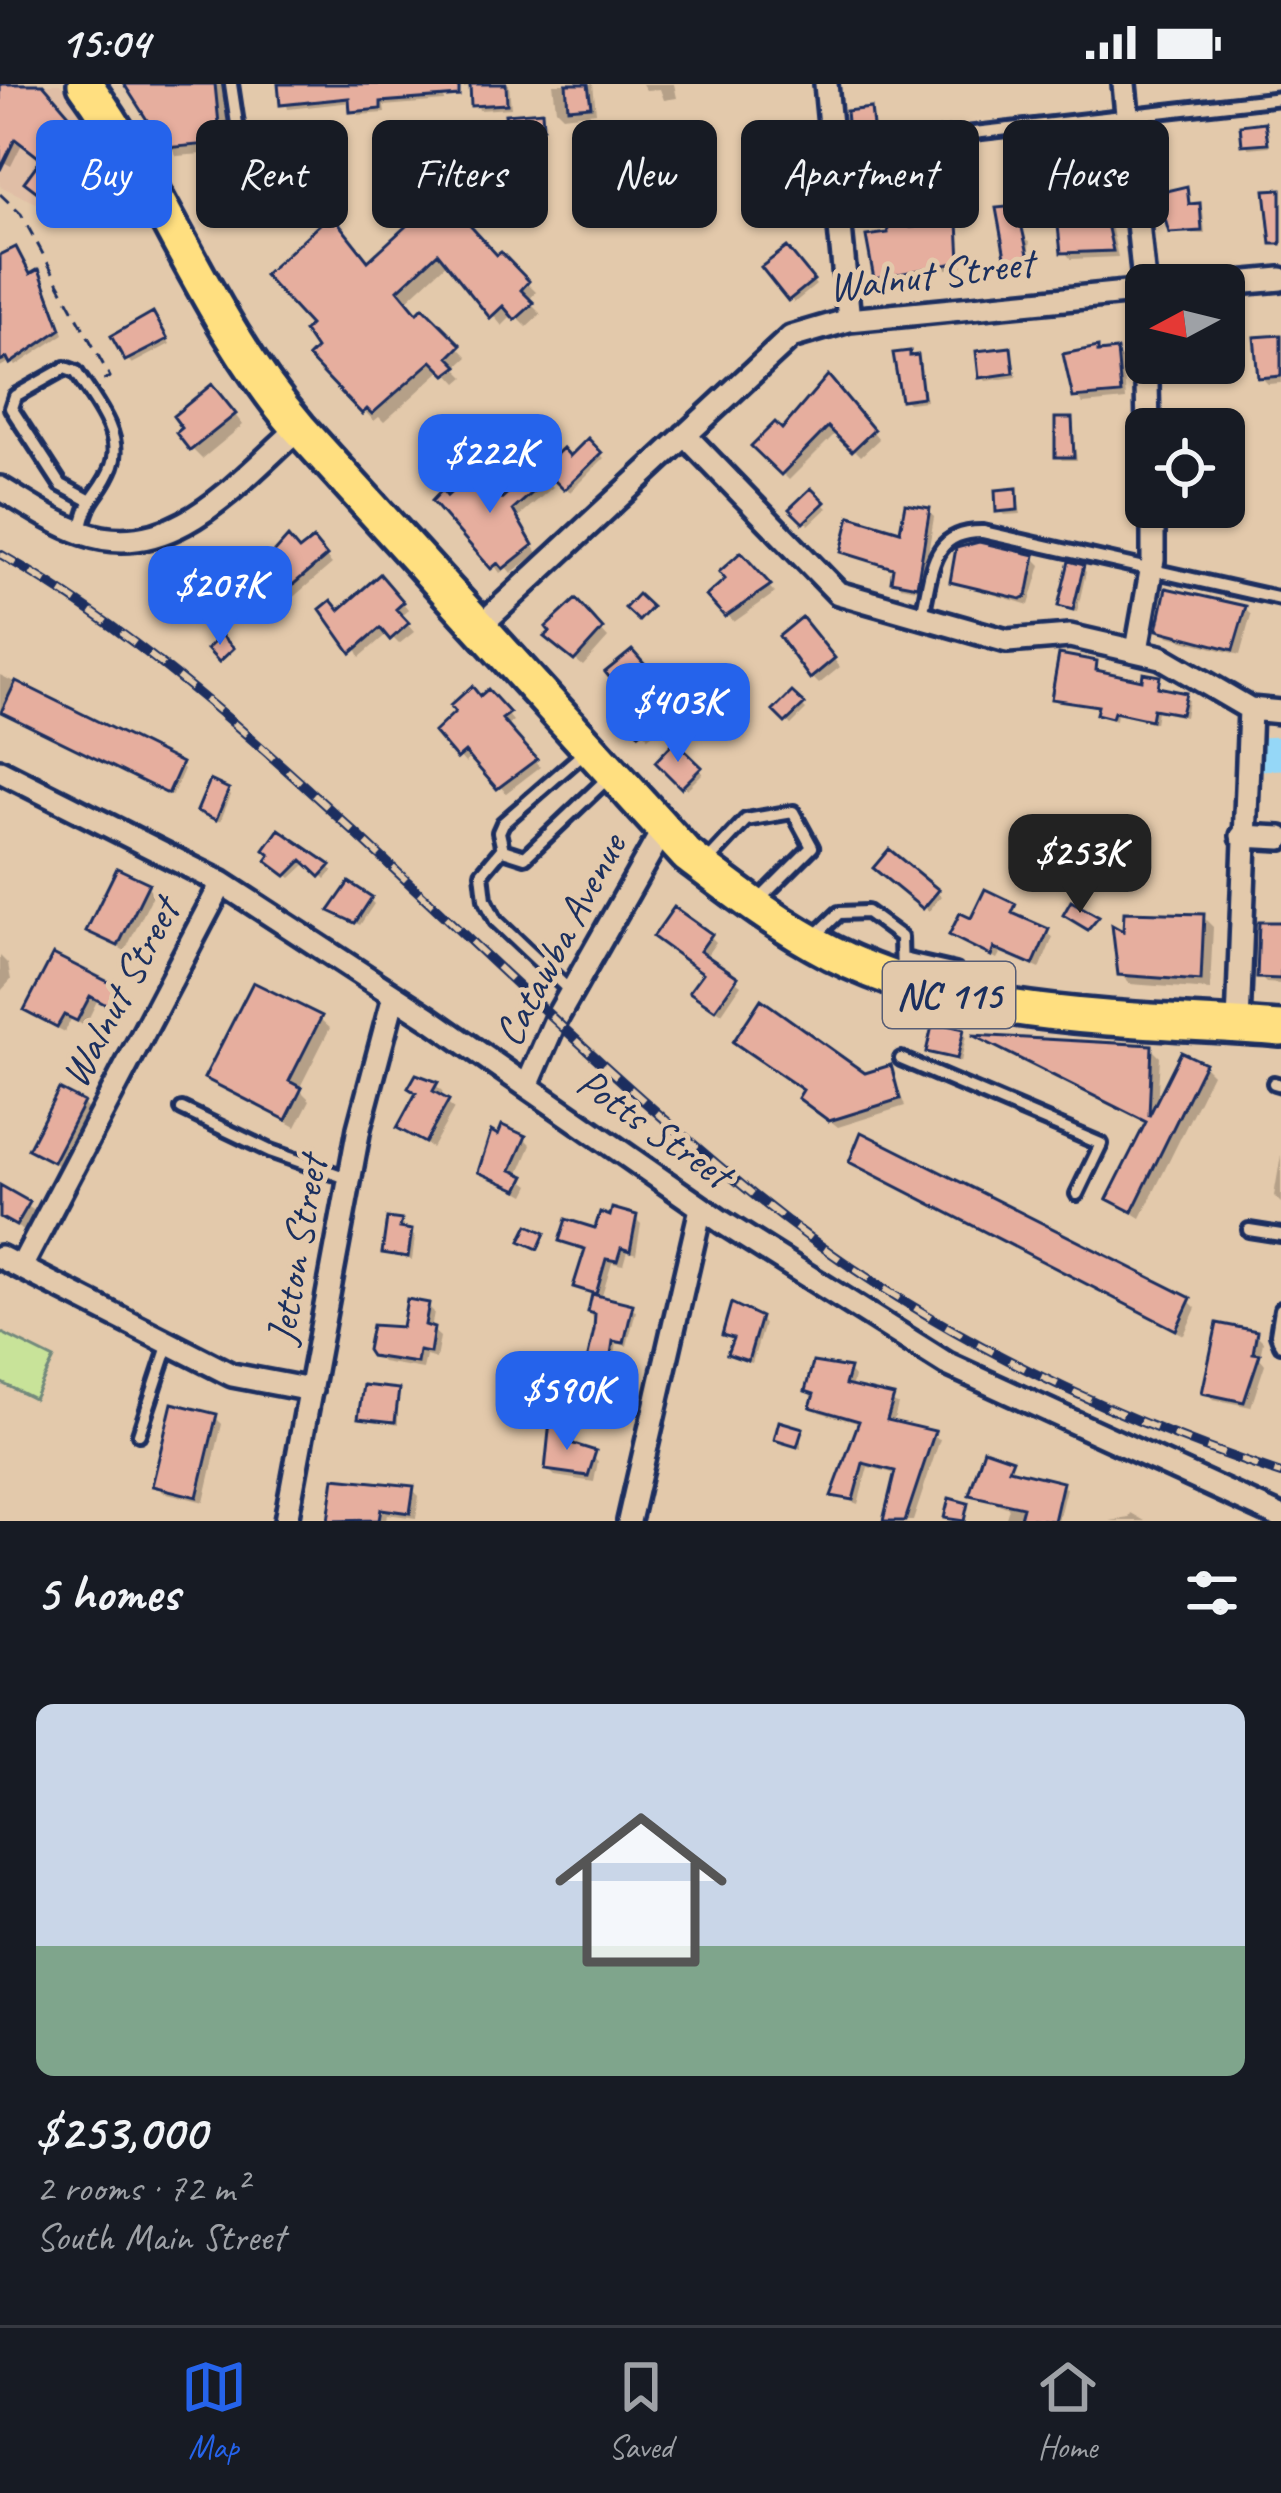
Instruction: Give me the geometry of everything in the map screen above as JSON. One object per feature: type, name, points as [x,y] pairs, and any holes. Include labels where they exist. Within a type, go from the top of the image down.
[{"type":"main road","name":"NC 115","points":[[85,84],[152,186],[226,332],[299,428],[663,830],[702,867],[810,941],[903,970],[955,997],[1058,1014],[1281,1029]]},
{"type":"street","points":[[826,84],[829,120]]},
{"type":"street","points":[[1124,84],[1142,264]]},
{"type":"street","points":[[840,228],[849,320]]},
{"type":"street","points":[[1245,282],[1281,279]]},
{"type":"street","name":"Walnut Street","points":[[481,626],[778,346],[807,330],[849,320],[1125,293]]},
{"type":"street","points":[[0,488],[81,533],[127,541],[185,525],[299,428]]},
{"type":"street","points":[[685,435],[825,584],[866,605],[1006,641],[1070,637],[1162,656],[1250,710],[1281,712]]},
{"type":"street","points":[[1137,650],[1152,528]]},
{"type":"street","points":[[1238,1025],[1250,710]]},
{"type":"street","name":"Potts Street","points":[[0,771],[222,883],[701,1208],[996,1390],[1263,1504],[1281,1517]]},
{"type":"street","name":"Catawba Avenue","points":[[527,1086],[571,992],[663,830]]},
{"type":"street","points":[[1242,836],[1281,838]]},
{"type":"street","name":"Walnut Street","points":[[10,1262],[222,883]]},
{"type":"street","name":"Jetton Street","points":[[286,1521],[350,1179],[394,996]]},
{"type":"street","points":[[629,1521],[701,1208]]},
{"type":"street","points":[[10,1262],[232,1375],[311,1390]]},
{"type":"lane","points":[[231,84],[236,120]]},
{"type":"lane","points":[[979,132],[1281,98]]},
{"type":"lane","points":[[81,533],[87,500],[112,466],[115,450],[86,388],[76,372],[65,368],[10,401],[52,473],[87,500]]},
{"type":"lane","points":[[921,618],[940,547],[959,532],[983,532],[1281,599]]},
{"type":"lane","points":[[571,992],[488,908],[482,873],[502,849],[503,823],[590,748]]},
{"type":"lane","points":[[502,849],[525,857],[613,774]]},
{"type":"lane","points":[[702,867],[746,820],[793,812],[812,848],[754,906]]},
{"type":"lane","points":[[810,941],[839,913],[855,909],[884,920],[902,938],[903,970]]},
{"type":"lane","points":[[901,1059],[1101,1144],[1077,1194]]},
{"type":"lane","points":[[182,1109],[270,1151],[350,1179]]},
{"type":"lane","points":[[1249,1230],[1281,1235]]},
{"type":"lane","points":[[1281,1309],[1281,1346]]},
{"type":"lane","points":[[139,1434],[168,1346]]},
{"type":"path","points":[[0,194],[21,214],[110,377],[86,388]]},
{"type":"shaded area","points":[[0,84],[60,84],[91,120],[36,120],[36,203],[0,186]]},
{"type":"green space","points":[[0,1332],[54,1359],[34,1399],[0,1382]]},
{"type":"building","points":[[0,84],[43,84],[74,120],[36,120],[36,155],[15,139],[0,170]]},
{"type":"building","points":[[124,84],[215,84],[219,120],[196,120],[196,145],[172,147],[172,120],[147,120]]},
{"type":"building","points":[[278,84],[459,84],[459,96],[381,102],[381,109],[350,112],[349,98],[280,105]]},
{"type":"building","points":[[470,84],[506,84],[507,104],[471,106]]},
{"type":"building","points":[[566,84],[588,84],[591,106],[568,108]]},
{"type":"building","points":[[871,108],[872,120],[847,120],[846,111]]},
{"type":"building","points":[[542,111],[543,120],[506,120],[505,114]]},
{"type":"building","points":[[1265,122],[1268,143],[1242,145],[1240,125]]},
{"type":"building","points":[[36,166],[36,191],[24,182]]},
{"type":"building","points":[[1187,186],[1189,204],[1200,203],[1202,231],[1169,233],[1169,190]]},
{"type":"building","points":[[1281,189],[1281,244],[1271,244],[1265,190]]},
{"type":"building","points":[[1003,207],[1003,228],[1022,228],[1028,254],[1024,260],[1006,262],[996,208]]},
{"type":"building","points":[[316,228],[342,228],[368,261],[404,228],[472,228],[529,281],[521,290],[534,303],[515,320],[503,306],[490,318],[438,253],[398,290],[417,313],[423,307],[461,345],[449,357],[458,366],[446,375],[432,361],[372,414],[367,409],[362,414],[308,357],[316,349],[304,331],[310,325],[264,275]]},
{"type":"building","points":[[888,228],[958,228],[960,262],[874,279],[866,236],[888,233]]},
{"type":"building","points":[[1058,228],[1108,228],[1113,251],[1061,253]]},
{"type":"building","points":[[16,247],[30,274],[39,269],[61,329],[10,364],[7,358],[0,361],[0,255]]},
{"type":"building","points":[[787,247],[814,280],[788,301],[761,267]]},
{"type":"building","points":[[153,312],[168,339],[125,361],[111,336]]},
{"type":"building","points":[[1281,335],[1281,376],[1258,378],[1254,337]]},
{"type":"building","points":[[1011,347],[1014,373],[979,378],[976,351]]},
{"type":"building","points":[[1098,347],[1098,352],[1117,350],[1121,394],[1073,398],[1063,354]]},
{"type":"building","points":[[910,351],[910,356],[918,355],[923,397],[901,400],[893,353]]},
{"type":"building","points":[[828,375],[874,430],[852,451],[828,427],[781,475],[751,446],[775,422],[782,429]]},
{"type":"building","points":[[212,384],[236,414],[190,451],[176,433],[182,428],[173,416]]},
{"type":"building","points":[[1055,418],[1072,418],[1074,457],[1055,457]]},
{"type":"building","points":[[588,438],[602,453],[564,490],[542,468],[563,448],[570,456]]},
{"type":"building","points":[[538,466],[548,479],[513,510],[533,545],[503,569],[498,563],[491,569],[432,501],[442,490],[447,496],[478,468],[502,498]]},
{"type":"building","points":[[811,488],[825,502],[803,523],[789,509]]},
{"type":"building","points":[[1017,488],[1018,510],[996,512],[995,490]]},
{"type":"building","points":[[905,504],[930,508],[917,586],[891,581],[893,568],[841,552],[850,516],[900,531]]},
{"type":"building","points":[[288,537],[299,550],[313,539],[327,556],[282,594],[267,577],[273,573],[265,563]]},
{"type":"building","points":[[979,542],[1035,555],[1027,596],[1021,599],[950,582],[956,548]]},
{"type":"building","points":[[741,552],[771,585],[725,617],[706,596],[725,579],[719,572]]},
{"type":"building","points":[[1069,561],[1084,565],[1073,610],[1058,606]]},
{"type":"building","points":[[380,574],[404,602],[396,609],[409,623],[390,640],[380,628],[351,653],[320,609],[331,600],[339,610]]},
{"type":"building","points":[[1166,588],[1246,606],[1233,650],[1157,630]]},
{"type":"building","points":[[638,594],[652,607],[639,621],[625,608]]},
{"type":"building","points":[[576,599],[603,629],[574,661],[544,637],[550,632],[546,627]]},
{"type":"building","points":[[802,617],[835,658],[810,679],[779,636]]},
{"type":"building","points":[[221,635],[234,648],[219,662],[207,649]]},
{"type":"building","points":[[632,650],[646,666],[636,674],[666,711],[639,734],[620,709],[626,698],[605,672]]},
{"type":"building","points":[[1059,654],[1097,661],[1096,670],[1142,680],[1143,673],[1160,676],[1158,687],[1186,693],[1181,714],[1153,709],[1151,720],[1114,712],[1112,718],[1096,714],[1098,706],[1051,699]]},
{"type":"building","points":[[16,681],[182,763],[168,794],[1,712]]},
{"type":"building","points":[[472,686],[480,696],[488,689],[510,713],[502,719],[537,759],[497,789],[465,752],[457,759],[434,732],[455,712],[450,706]]},
{"type":"building","points":[[792,692],[805,704],[785,723],[773,711]]},
{"type":"building","points":[[675,741],[702,767],[681,788],[655,762]]},
{"type":"building","points":[[210,780],[229,789],[216,820],[197,811]]},
{"type":"building","points":[[279,829],[331,865],[320,877],[302,860],[286,876],[266,861],[270,855],[264,850]]},
{"type":"building","points":[[889,849],[939,890],[923,909],[873,868]]},
{"type":"building","points":[[117,868],[149,883],[118,946],[86,931]]},
{"type":"building","points":[[349,882],[372,897],[355,923],[329,911]]},
{"type":"building","points":[[985,889],[1016,904],[1012,913],[1049,929],[1033,965],[994,948],[991,956],[949,935],[960,913],[971,918]]},
{"type":"building","points":[[1071,901],[1099,917],[1088,930],[1063,915]]},
{"type":"building","points":[[674,907],[712,934],[700,951],[738,977],[715,1010],[689,992],[703,973],[653,937]]},
{"type":"building","points":[[1124,912],[1204,914],[1201,981],[1118,975],[1112,925],[1123,931]]},
{"type":"building","points":[[1259,922],[1281,922],[1281,979],[1257,978]]},
{"type":"building","points":[[53,954],[120,988],[110,1007],[90,996],[77,1021],[64,1015],[57,1027],[24,1010]]},
{"type":"building","points":[[253,982],[322,1016],[289,1081],[302,1088],[286,1120],[204,1078]]},
{"type":"building","points":[[761,999],[865,1073],[891,1065],[900,1099],[829,1121],[798,1098],[803,1090],[733,1042]]},
{"type":"building","points":[[933,1022],[964,1029],[957,1059],[926,1052]]},
{"type":"building","points":[[972,1035],[1152,1045],[1149,1116],[1181,1052],[1205,1063],[1132,1212],[1107,1199],[1146,1122]]},
{"type":"building","points":[[416,1074],[438,1082],[433,1091],[449,1100],[425,1143],[397,1128],[416,1093],[408,1088]]},
{"type":"building","points":[[59,1089],[84,1102],[53,1162],[28,1149]]},
{"type":"building","points":[[502,1125],[526,1136],[511,1170],[525,1176],[518,1190],[478,1172],[491,1131],[498,1135]]},
{"type":"building","points":[[861,1132],[1191,1298],[1176,1330],[849,1162]]},
{"type":"building","points":[[0,1185],[30,1202],[16,1226],[0,1217]]},
{"type":"building","points":[[612,1208],[637,1215],[630,1251],[621,1248],[617,1261],[606,1259],[596,1294],[573,1287],[585,1249],[559,1241],[566,1219],[595,1228],[600,1212],[610,1216]]},
{"type":"building","points":[[387,1218],[402,1220],[400,1228],[412,1230],[408,1257],[382,1253]]},
{"type":"building","points":[[528,1225],[545,1233],[538,1249],[520,1241]]},
{"type":"building","points":[[592,1294],[633,1304],[624,1343],[613,1341],[605,1397],[598,1404],[564,1395],[572,1366],[585,1369],[594,1330],[595,1314],[588,1312]]},
{"type":"building","points":[[407,1299],[429,1303],[425,1325],[434,1328],[430,1353],[419,1351],[417,1363],[371,1356],[367,1350],[372,1325],[402,1327]]},
{"type":"building","points":[[731,1303],[761,1317],[748,1361],[727,1354],[733,1338],[722,1335]]},
{"type":"building","points":[[1217,1323],[1257,1331],[1253,1353],[1260,1354],[1244,1402],[1202,1393]]},
{"type":"building","points":[[813,1362],[850,1368],[845,1385],[894,1396],[887,1420],[935,1431],[905,1521],[883,1521],[895,1471],[863,1463],[853,1500],[831,1496],[859,1421],[810,1407],[814,1394],[805,1391]]},
{"type":"building","points":[[363,1385],[399,1389],[395,1422],[358,1418]]},
{"type":"building","points":[[172,1403],[217,1414],[197,1497],[152,1486]]},
{"type":"building","points":[[550,1421],[571,1425],[567,1442],[596,1451],[588,1476],[545,1470]]},
{"type":"building","points":[[779,1421],[803,1428],[797,1447],[774,1440]]},
{"type":"building","points":[[984,1449],[1013,1459],[1009,1469],[1063,1482],[1054,1521],[1020,1518],[1023,1507],[969,1495]]},
{"type":"building","points":[[334,1478],[414,1486],[410,1513],[381,1509],[379,1520],[328,1521]]},
{"type":"building","points":[[949,1498],[968,1503],[964,1521],[944,1518]]},
{"type":"waterway","points":[[1258,754],[1281,753]]},
{"type":"railway","points":[[0,554],[94,614],[226,716],[650,1106],[813,1241],[875,1283],[1005,1358],[1141,1422],[1281,1474]]}]
